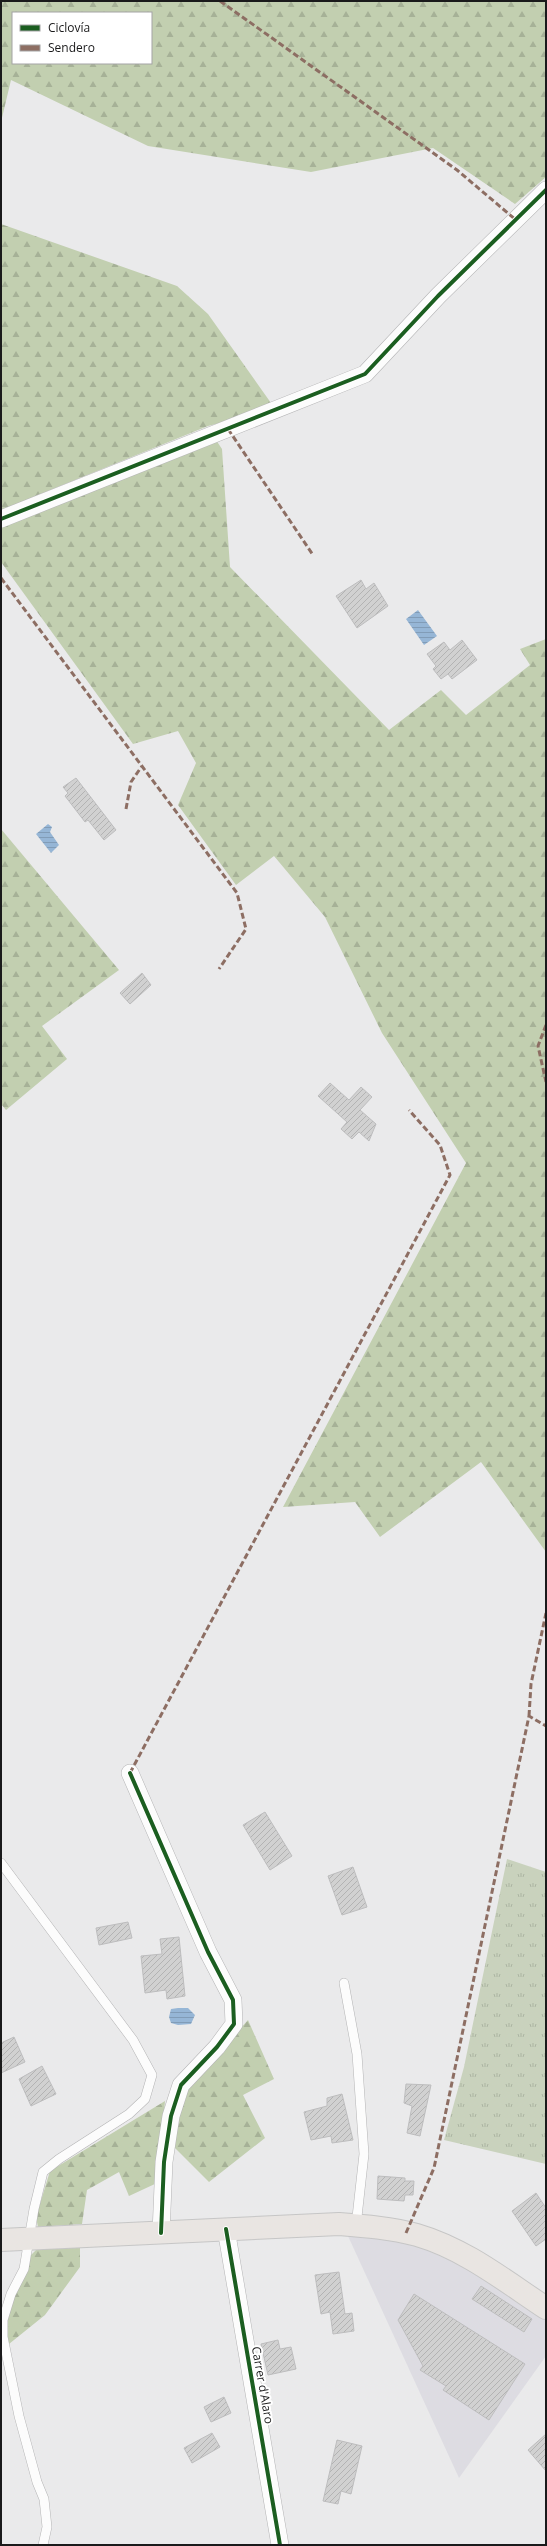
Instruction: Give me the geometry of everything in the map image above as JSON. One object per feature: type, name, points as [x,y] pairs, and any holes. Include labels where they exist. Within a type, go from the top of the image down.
[{"type":"main road","points":[[1,2240],[226,2229],[356,2226],[380,2227],[417,2235],[477,2261],[546,2308]]},
{"type":"street","points":[[1,519],[365,374],[438,296],[546,190]]},
{"type":"street","points":[[130,1773],[208,1952],[233,2000],[234,2024],[217,2047],[181,2085],[171,2116],[164,2162],[161,2233]]},
{"type":"street","name":"Carrer d'Alaro","points":[[226,2229],[280,2545]]},
{"type":"lane","points":[[1,1863],[133,2040],[152,2075],[145,2099],[129,2114],[59,2158],[44,2172],[28,2239],[24,2269],[11,2294],[3,2320],[3,2337],[19,2416],[37,2482],[44,2499],[47,2528],[43,2545]]},
{"type":"lane","points":[[344,1983],[357,2054],[364,2154],[356,2226]]},
{"type":"shaded area","points":[[368,2235],[410,2242],[472,2271],[546,2321],[546,2356],[459,2478],[348,2236]]},
{"type":"green space","points":[[1,1],[546,1],[546,177],[515,204],[433,148],[311,172],[148,146],[11,80],[1,122]]},
{"type":"green space","points":[[1,224],[177,286],[208,314],[271,403],[235,419],[208,426],[1,510]]},
{"type":"green space","points":[[216,440],[222,449],[230,567],[389,730],[441,690],[466,715],[530,665],[520,649],[546,639],[546,1552],[481,1462],[380,1537],[355,1502],[283,1507],[466,1163],[382,1033],[325,917],[274,856],[236,885],[178,805],[196,763],[178,731],[133,744],[1,562],[1,523]]},
{"type":"green space","points":[[1,829],[119,970],[42,1026],[67,1059],[6,1110],[1,1104]]},
{"type":"green space","points":[[507,1859],[546,1872],[546,2164],[444,2140],[464,2067]]},
{"type":"green space","points":[[248,2020],[274,2079],[243,2095],[265,2138],[209,2182],[172,2145],[181,2095]]},
{"type":"green space","points":[[165,2101],[157,2183],[129,2196],[119,2172],[87,2190],[82,2224],[38,2227],[36,2217],[50,2171]]},
{"type":"green space","points":[[80,2246],[80,2267],[45,2315],[9,2344],[7,2333],[10,2310],[30,2256],[37,2249]]},
{"type":"water","points":[[418,610],[437,636],[424,645],[406,619]]},
{"type":"water","points":[[48,824],[52,827],[50,832],[59,845],[51,853],[36,834]]},
{"type":"water","points":[[188,2008],[195,2015],[191,2024],[178,2025],[171,2023],[169,2017],[171,2009]]},
{"type":"building","points":[[361,580],[366,589],[374,583],[388,606],[357,628],[336,596]]},
{"type":"building","points":[[462,640],[477,660],[452,679],[448,674],[441,679],[433,669],[436,666],[427,654],[444,642],[450,650]]},
{"type":"building","points":[[76,778],[116,830],[104,840],[88,820],[85,822],[65,796],[68,793],[63,787]]},
{"type":"building","points":[[142,973],[151,985],[130,1004],[120,993]]},
{"type":"building","points":[[330,1083],[349,1100],[361,1087],[372,1097],[360,1110],[376,1124],[369,1141],[359,1132],[352,1139],[341,1129],[347,1122],[318,1096]]},
{"type":"building","points":[[265,1812],[292,1856],[270,1870],[243,1825]]},
{"type":"building","points":[[353,1867],[367,1907],[342,1915],[328,1876]]},
{"type":"building","points":[[128,1922],[132,1938],[99,1945],[96,1928]]},
{"type":"building","points":[[179,1937],[185,1996],[167,1999],[166,1990],[145,1993],[141,1956],[162,1954],[160,1939]]},
{"type":"building","points":[[14,2037],[25,2062],[1,2073],[1,2043]]},
{"type":"building","points":[[42,2066],[56,2094],[31,2106],[19,2079]]},
{"type":"building","points":[[406,2084],[431,2085],[420,2136],[407,2133],[412,2106],[404,2103]]},
{"type":"building","points":[[342,2094],[353,2140],[332,2143],[331,2136],[311,2140],[304,2112],[327,2106],[327,2098]]},
{"type":"building","points":[[378,2176],[405,2178],[405,2181],[414,2181],[413,2195],[405,2195],[404,2201],[377,2199]]},
{"type":"building","points":[[536,2193],[546,2208],[546,2239],[536,2246],[512,2211]]},
{"type":"building","points":[[339,2272],[345,2314],[352,2313],[354,2331],[333,2334],[330,2312],[321,2314],[315,2275]]},
{"type":"building","points":[[481,2286],[532,2319],[524,2332],[472,2299]]},
{"type":"building","points":[[414,2294],[525,2364],[489,2420],[443,2390],[446,2386],[420,2370],[423,2366],[398,2320]]},
{"type":"building","points":[[278,2340],[280,2349],[291,2347],[296,2369],[268,2375],[261,2344]]},
{"type":"building","points":[[224,2397],[231,2413],[211,2422],[204,2407]]},
{"type":"building","points":[[212,2433],[220,2447],[192,2463],[184,2448]]},
{"type":"building","points":[[546,2434],[546,2471],[528,2450]]},
{"type":"building","points":[[337,2440],[362,2446],[351,2494],[341,2491],[338,2504],[323,2501]]},
{"type":"marked path","points":[[220,1],[457,170],[516,220]]},
{"type":"marked path","points":[[228,429],[313,555]]},
{"type":"marked path","points":[[1,578],[237,893],[246,929],[219,969]]},
{"type":"marked path","points":[[126,809],[131,782],[142,766]]},
{"type":"marked path","points":[[546,1025],[538,1046],[546,1082]]},
{"type":"marked path","points":[[130,1773],[450,1175],[440,1145],[409,1110]]},
{"type":"marked path","points":[[529,1716],[531,1684],[546,1613]]},
{"type":"marked path","points":[[406,2233],[434,2168],[529,1716],[546,1726]]},
{"type":"cycle path","points":[[1,519],[365,374],[438,296],[546,190]]},
{"type":"cycle path","points":[[130,1773],[208,1952],[233,2000],[234,2024],[217,2047],[181,2085],[171,2116],[164,2162],[161,2233]]},
{"type":"cycle path","points":[[226,2229],[280,2545]]}]
